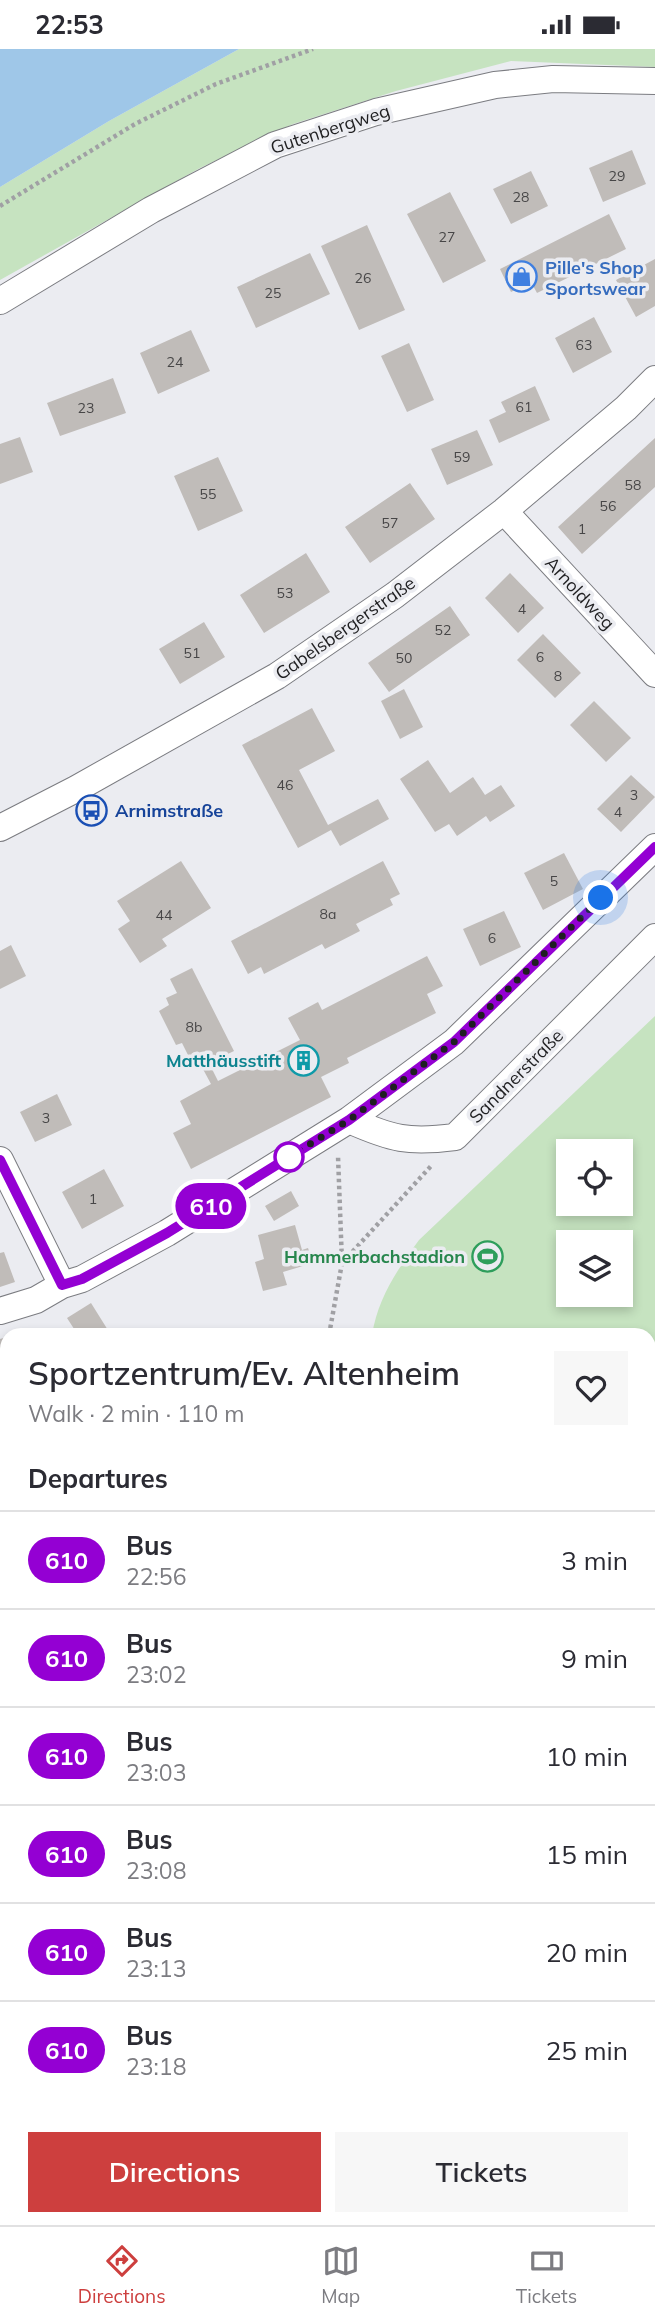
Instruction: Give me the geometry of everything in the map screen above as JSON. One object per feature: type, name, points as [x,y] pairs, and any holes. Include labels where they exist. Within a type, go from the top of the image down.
[{"type":"street","name":"Gutenbergweg","points":[[0,301],[151,211],[275,145],[376,112],[495,85],[553,79],[655,81]]},
{"type":"street","name":"Gabelsbergerstraße","points":[[0,828],[76,789],[277,676],[395,595],[504,511],[626,408],[655,379]]},
{"type":"street","name":"Arnoldweg","points":[[504,511],[655,674]]},
{"type":"street","points":[[0,1311],[36,1300],[62,1285],[82,1279],[167,1233],[349,1120],[454,1042],[655,846]]},
{"type":"street","name":"Sandnerstraße","points":[[349,1120],[386,1136],[423,1141],[456,1137],[655,937]]},
{"type":"street","points":[[0,1160],[62,1285]]},
{"type":"path","points":[[0,207],[135,124],[216,84],[313,49]]},
{"type":"path","points":[[330,1328],[342,1263],[337,1158],[349,1120]]},
{"type":"path","points":[[342,1263],[456,1137]]},
{"type":"green space","points":[[239,49],[655,49],[655,67],[511,61],[396,91],[293,124],[200,168],[0,280],[0,187],[109,121]]},
{"type":"green space","name":"Hammerbachstadion","points":[[655,1016],[655,1328],[374,1328],[390,1285],[419,1240]]},
{"type":"water","points":[[0,49],[239,49],[109,121],[0,187]]},
{"type":"building","points":[[632,150],[646,184],[603,202],[589,168]]},
{"type":"building","points":[[531,171],[548,206],[511,224],[493,189]]},
{"type":"building","points":[[450,192],[486,261],[443,283],[407,214]]},
{"type":"building","points":[[609,214],[626,249],[537,293],[531,282],[511,292],[500,269]]},
{"type":"building","points":[[367,225],[405,310],[359,330],[321,246]]},
{"type":"building","points":[[310,253],[330,294],[256,328],[237,287]]},
{"type":"building","points":[[655,259],[655,306],[636,317],[616,280]]},
{"type":"building","points":[[594,317],[612,352],[573,373],[555,338]]},
{"type":"building","points":[[191,330],[210,371],[158,394],[140,353]]},
{"type":"building","points":[[409,343],[434,400],[407,412],[381,356]]},
{"type":"building","points":[[113,378],[126,413],[60,436],[47,403]]},
{"type":"building","points":[[535,386],[550,420],[499,443],[489,420],[506,412],[501,402]]},
{"type":"building","points":[[477,430],[493,465],[447,485],[431,449]]},
{"type":"building","points":[[20,437],[33,472],[0,484],[0,444]]},
{"type":"building","points":[[655,438],[655,487],[582,554],[558,527]]},
{"type":"building","points":[[218,457],[243,511],[198,531],[174,476]]},
{"type":"building","points":[[410,483],[435,519],[370,563],[345,527]]},
{"type":"building","points":[[306,553],[330,592],[264,633],[240,595]]},
{"type":"building","points":[[510,573],[544,608],[518,633],[485,598]]},
{"type":"building","points":[[450,606],[470,635],[389,692],[368,663]]},
{"type":"building","points":[[204,622],[225,657],[180,684],[159,649]]},
{"type":"building","points":[[543,634],[581,673],[555,698],[517,660]]},
{"type":"building","points":[[404,689],[423,727],[400,739],[381,701]]},
{"type":"building","points":[[594,701],[631,738],[606,762],[570,725]]},
{"type":"building","points":[[312,708],[335,751],[299,770],[328,825],[378,799],[389,819],[340,846],[331,830],[298,848],[242,745]]},
{"type":"building","points":[[428,760],[450,793],[473,777],[485,795],[501,785],[515,806],[490,822],[486,816],[457,836],[449,824],[435,832],[400,779]]},
{"type":"building","points":[[631,775],[655,797],[621,832],[597,809]]},
{"type":"building","points":[[564,853],[583,889],[543,910],[524,873]]},
{"type":"building","points":[[181,861],[211,908],[162,939],[167,946],[140,963],[118,929],[130,921],[117,901]]},
{"type":"building","points":[[383,861],[400,894],[390,899],[393,905],[356,924],[360,931],[325,949],[322,944],[264,974],[261,967],[248,974],[231,941]]},
{"type":"building","points":[[504,911],[521,947],[480,966],[463,929]]},
{"type":"building","points":[[11,945],[26,976],[0,989],[0,951]]},
{"type":"building","name":"Matthäusstift","points":[[427,956],[443,986],[427,994],[436,1013],[347,1058],[349,1063],[321,1077],[331,1097],[191,1169],[173,1133],[191,1124],[180,1101],[211,1084],[197,1058],[191,1061],[182,1043],[176,1045],[159,1011],[169,1005],[166,998],[177,993],[170,979],[192,968],[234,1051],[209,1063],[218,1081],[300,1040],[288,1018],[318,1002],[322,1010]]},
{"type":"building","points":[[57,1094],[72,1125],[35,1142],[20,1112]]},
{"type":"building","points":[[104,1169],[124,1206],[82,1229],[62,1192]]},
{"type":"building","points":[[291,1191],[299,1206],[274,1221],[265,1206]]},
{"type":"building","points":[[295,1225],[302,1250],[308,1248],[313,1263],[283,1272],[287,1285],[263,1291],[255,1262],[264,1259],[258,1235]]},
{"type":"building","points":[[4,1252],[15,1282],[0,1287],[0,1253]]},
{"type":"building","points":[[91,1303],[107,1328],[73,1328],[67,1318]]},
{"type":"bus line","name":"610","points":[[0,1160],[62,1285],[82,1279],[167,1233],[349,1120],[454,1042],[655,847]]},
{"type":"place","name":"Pille's Shop Sportswear","points":[[522,277]]},
{"type":"place","name":"Arnimstraße","points":[[92,810]]},
{"type":"place","name":"Matthäusstift","points":[[304,1060]]},
{"type":"place","name":"Hammerbachstadion","points":[[488,1256]]},
{"type":"route","points":[[289,1157],[349,1120],[454,1042],[601,898]]}]
